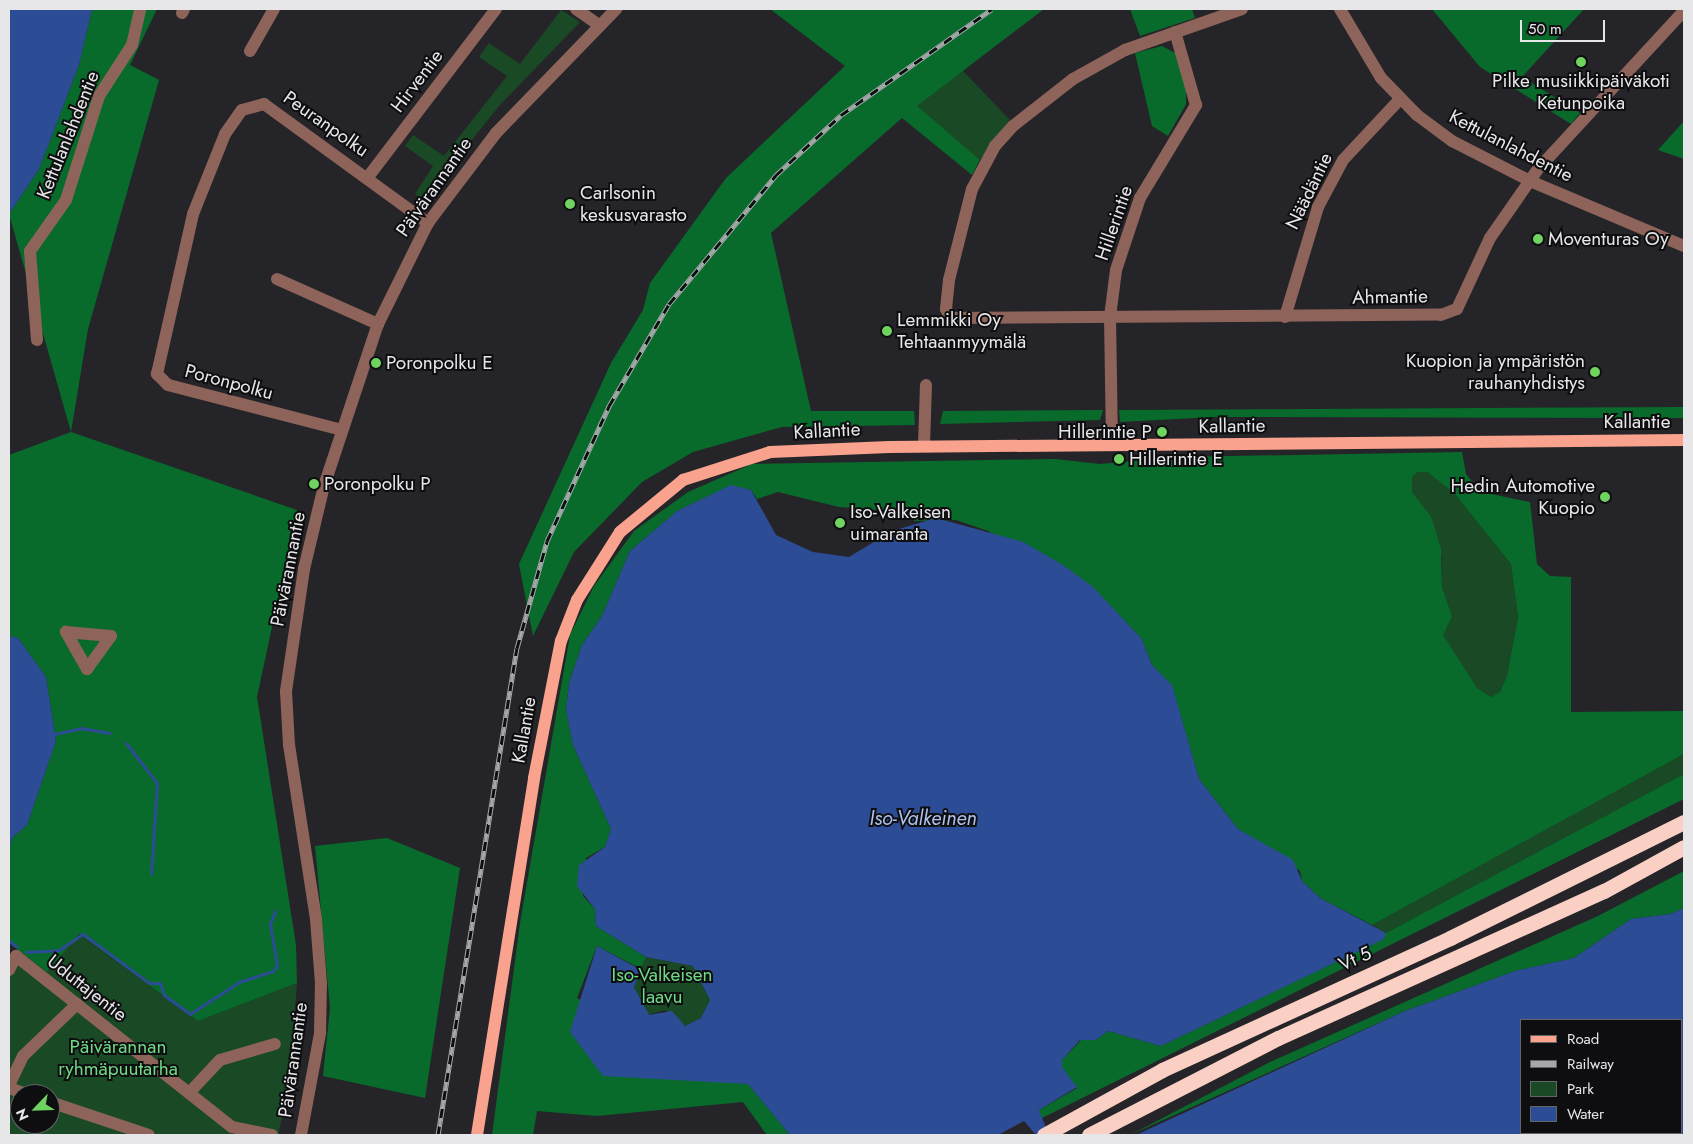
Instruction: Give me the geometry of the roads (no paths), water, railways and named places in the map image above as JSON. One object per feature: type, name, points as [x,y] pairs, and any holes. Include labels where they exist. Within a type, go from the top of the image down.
[{"type":"highway","name":"Vt 5","points":[[1049,1132],[1162,1070],[1484,922],[1684,822]]},
{"type":"highway","points":[[1088,1135],[1278,1038],[1586,899],[1684,847]]},
{"type":"main road","name":"Kallantie","points":[[477,1135],[546,707],[561,641],[598,564],[620,532],[658,498],[683,480],[723,465],[770,452],[924,446],[1684,440]]},
{"type":"street","name":"Kettulanlahdentie","points":[[37,340],[28,269],[30,251],[66,200],[99,96],[132,45],[140,9]]},
{"type":"street","points":[[250,51],[274,9]]},
{"type":"street","name":"Hirventie","points":[[368,177],[496,9]]},
{"type":"street","points":[[576,9],[600,26]]},
{"type":"street","name":"Päivärannantie","points":[[301,1135],[320,1033],[321,983],[289,745],[286,691],[304,568],[342,430],[378,324],[428,222],[496,133],[616,9]]},
{"type":"street","points":[[1175,32],[1242,9]]},
{"type":"street","name":"Kettulanlahdentie","points":[[1340,9],[1356,42],[1400,99],[1452,141],[1530,181],[1684,246]]},
{"type":"street","name":"Ahmantie","points":[[1175,32],[1125,50],[1073,79],[1013,126],[995,146],[972,188],[956,241],[947,315],[955,319],[1285,317],[1440,315],[1457,309],[1490,238],[1530,181],[1684,11]]},
{"type":"street","name":"Hillerintie","points":[[1112,444],[1110,317],[1116,270],[1140,198],[1196,105],[1175,32]]},
{"type":"street","name":"Näädäntie","points":[[1285,317],[1318,206],[1343,160],[1400,99]]},
{"type":"street","name":"Peuranpolku","points":[[187,241],[225,134],[242,110],[254,104],[278,111],[428,222]]},
{"type":"street","name":"Poronpolku","points":[[187,241],[156,368],[160,379],[168,385],[342,430]]},
{"type":"street","points":[[277,279],[378,324]]},
{"type":"street","points":[[924,446],[926,385]]},
{"type":"street","name":"Uduttajentie","points":[[9,970],[16,956],[189,1093],[228,1131],[272,1135]]},
{"type":"street","points":[[9,1086],[23,1056],[77,1004]]},
{"type":"street","points":[[189,1093],[220,1060],[275,1044]]},
{"type":"street","points":[[60,1105],[149,1135]]},
{"type":"water","points":[[9,9],[92,9],[79,65],[39,169],[9,214]]},
{"type":"water","name":"Iso-Valkeinen","points":[[731,485],[751,490],[776,535],[813,552],[849,557],[892,531],[936,518],[1023,542],[1063,565],[1093,587],[1141,638],[1152,665],[1172,685],[1199,779],[1238,829],[1293,860],[1302,881],[1320,898],[1386,933],[1384,939],[1161,1046],[1108,1031],[1096,1040],[1080,1040],[1062,1060],[1062,1067],[1077,1087],[1039,1110],[1049,1135],[1036,1135],[1024,1121],[998,1135],[790,1135],[748,1084],[603,1076],[570,1032],[597,946],[641,970],[634,987],[649,1015],[672,1011],[685,1026],[701,1018],[710,1000],[693,966],[646,957],[596,926],[595,909],[577,886],[579,865],[605,847],[611,829],[573,745],[566,711],[569,683],[582,645],[602,616],[630,551],[677,511]]},
{"type":"water","points":[[9,636],[18,638],[46,677],[56,741],[27,825],[12,838],[9,850]]},
{"type":"water","points":[[1684,908],[1684,1135],[1136,1135],[1405,1011],[1515,971],[1574,958],[1631,919],[1670,914]]},
{"type":"waterway","points":[[55,734],[81,728],[110,733]]},
{"type":"waterway","points":[[126,743],[157,783],[151,874]]},
{"type":"waterway","points":[[26,952],[59,950],[83,934],[149,983],[160,983],[164,995],[190,1014],[239,982],[273,971],[277,965],[270,924],[275,911]]},
{"type":"waterway","points":[[9,941],[16,946]]},
{"type":"railway","points":[[438,1135],[517,648],[547,541],[609,406],[669,304],[776,175],[841,115],[992,9]]},
{"type":"place","name":"Pilke musiikkipäiväkoti Ketunpoika","points":[[1581,62]]},
{"type":"place","name":"Carlsonin keskusvarasto","points":[[570,204]]},
{"type":"place","name":"Moventuras Oy","points":[[1538,239]]},
{"type":"place","name":"Lemmikki Oy Tehtaanmyymälä","points":[[887,331]]},
{"type":"place","name":"Poronpolku E","points":[[376,363]]},
{"type":"place","name":"Kuopion ja ympäristön rauhanyhdistys","points":[[1595,372]]},
{"type":"place","name":"Hillerintie P","points":[[1162,432]]},
{"type":"place","name":"Hillerintie E","points":[[1119,459]]},
{"type":"place","name":"Poronpolku P","points":[[314,484]]},
{"type":"place","name":"Hedin Automotive Kuopio","points":[[1605,497]]},
{"type":"place","name":"Iso-Valkeisen uimaranta","points":[[840,523]]},
{"type":"park label","name":"Iso-Valkeisen laavu","points":[[662,986]]},
{"type":"park label","name":"Päivärannan ryhmäpuutarha","points":[[118,1058]]}]
